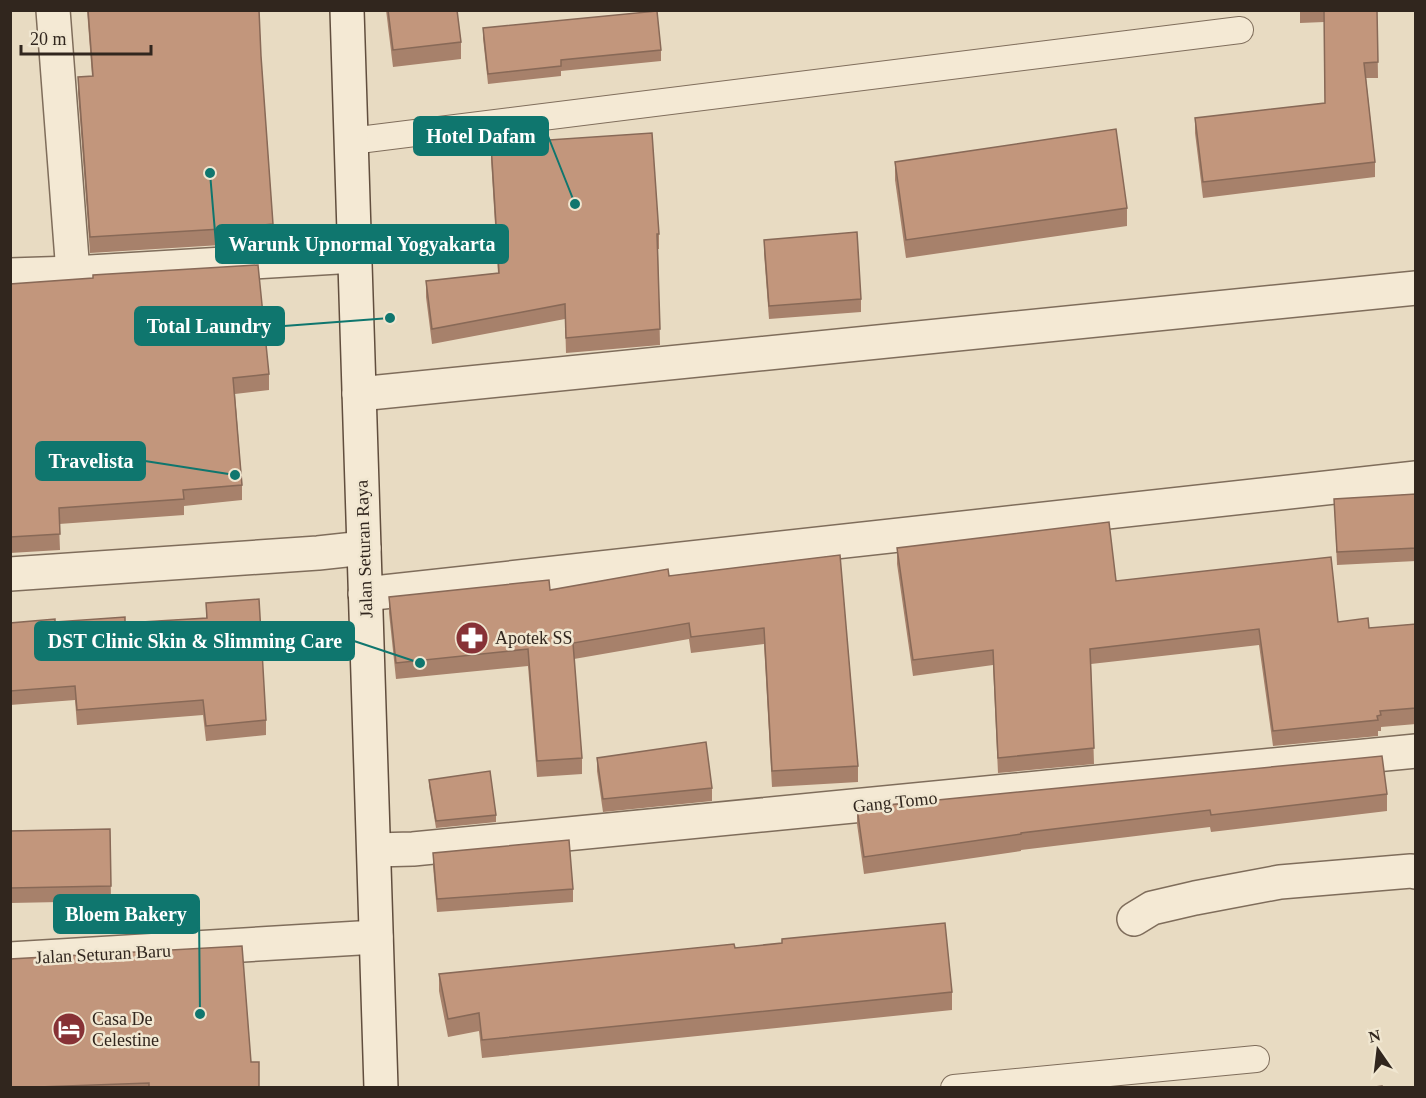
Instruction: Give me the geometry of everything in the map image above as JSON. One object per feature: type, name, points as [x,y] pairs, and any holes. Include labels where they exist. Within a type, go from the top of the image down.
[{"type":"street","points":[[52,10],[73,273]]},
{"type":"street","name":"Jalan Seturan Raya","points":[[347,10],[381,1088]]},
{"type":"street","points":[[10,275],[355,256]]},
{"type":"street","points":[[359,394],[1416,288]]},
{"type":"street","points":[[365,594],[1416,478]]},
{"type":"street","points":[[10,574],[364,548]]},
{"type":"street","name":"Gang Tomo","points":[[374,850],[413,849],[1416,751]]},
{"type":"street","points":[[1134,919],[1152,908],[1280,882],[1416,872]]},
{"type":"street","name":"Jalan Seturan Baru","points":[[10,959],[376,937]]},
{"type":"lane","points":[[351,141],[1240,30]]},
{"type":"lane","points":[[954,1088],[1256,1059]]},
{"type":"building","points":[[88,10],[259,10],[273,224],[90,237],[78,77],[93,76]]},
{"type":"building","points":[[388,10],[457,10],[461,42],[393,50]]},
{"type":"building","points":[[1324,10],[1377,10],[1378,62],[1364,63],[1375,162],[1203,182],[1195,118],[1325,103]]},
{"type":"building","points":[[657,11],[661,50],[561,60],[561,66],[488,74],[483,28]]},
{"type":"building","points":[[1116,129],[1127,208],[906,240],[895,162]]},
{"type":"building","points":[[652,133],[659,234],[657,234],[660,329],[566,338],[565,304],[432,329],[426,281],[499,273],[491,144]]},
{"type":"building","points":[[857,232],[861,299],[769,306],[764,240]]},
{"type":"building","points":[[258,265],[269,374],[233,378],[242,485],[183,490],[184,499],[59,508],[60,534],[10,537],[10,284],[93,278],[93,275]]},
{"type":"building","points":[[1416,494],[1416,548],[1337,552],[1334,499]]},
{"type":"building","points":[[1109,522],[1116,581],[1331,557],[1338,622],[1368,618],[1369,628],[1416,624],[1416,708],[1380,711],[1381,715],[1377,716],[1378,720],[1273,731],[1259,629],[1090,649],[1094,748],[998,758],[993,650],[913,660],[897,548]]},
{"type":"building","points":[[840,555],[858,766],[772,771],[764,628],[691,637],[689,623],[573,643],[582,758],[537,761],[528,649],[396,663],[389,597],[549,580],[550,590],[668,569],[669,576]]},
{"type":"building","points":[[259,599],[266,720],[206,726],[203,700],[77,710],[75,686],[10,691],[10,623],[125,617],[125,623],[207,618],[206,603]]},
{"type":"building","points":[[706,742],[712,788],[603,799],[597,758]]},
{"type":"building","points":[[1382,756],[1387,794],[1211,815],[1210,810],[1021,833],[864,857],[857,808]]},
{"type":"building","points":[[490,771],[496,815],[436,821],[429,780]]},
{"type":"building","points":[[110,829],[111,886],[10,888],[10,831]]},
{"type":"building","points":[[569,840],[573,889],[437,899],[433,853]]},
{"type":"building","points":[[945,923],[952,992],[482,1040],[479,1013],[448,1019],[439,974],[734,944],[735,948],[782,943],[782,939]]},
{"type":"building","points":[[242,946],[251,1062],[259,1062],[259,1088],[149,1088],[149,1083],[10,1088],[10,959]]},
{"type":"place","name":"Warunk Upnormal Yogyakarta","points":[[210,173]]},
{"type":"place","name":"Hotel Dafam","points":[[575,204]]},
{"type":"place","name":"Total Laundry","points":[[390,318]]},
{"type":"place","name":"Travelista","points":[[235,475]]},
{"type":"place","name":"Apotek SS","points":[[472,638]]},
{"type":"place","name":"DST Clinic Skin & Slimming Care","points":[[420,663]]},
{"type":"place","name":"Bloem Bakery","points":[[200,1014]]},
{"type":"place","name":"Casa De Celestine","points":[[69,1029]]}]
